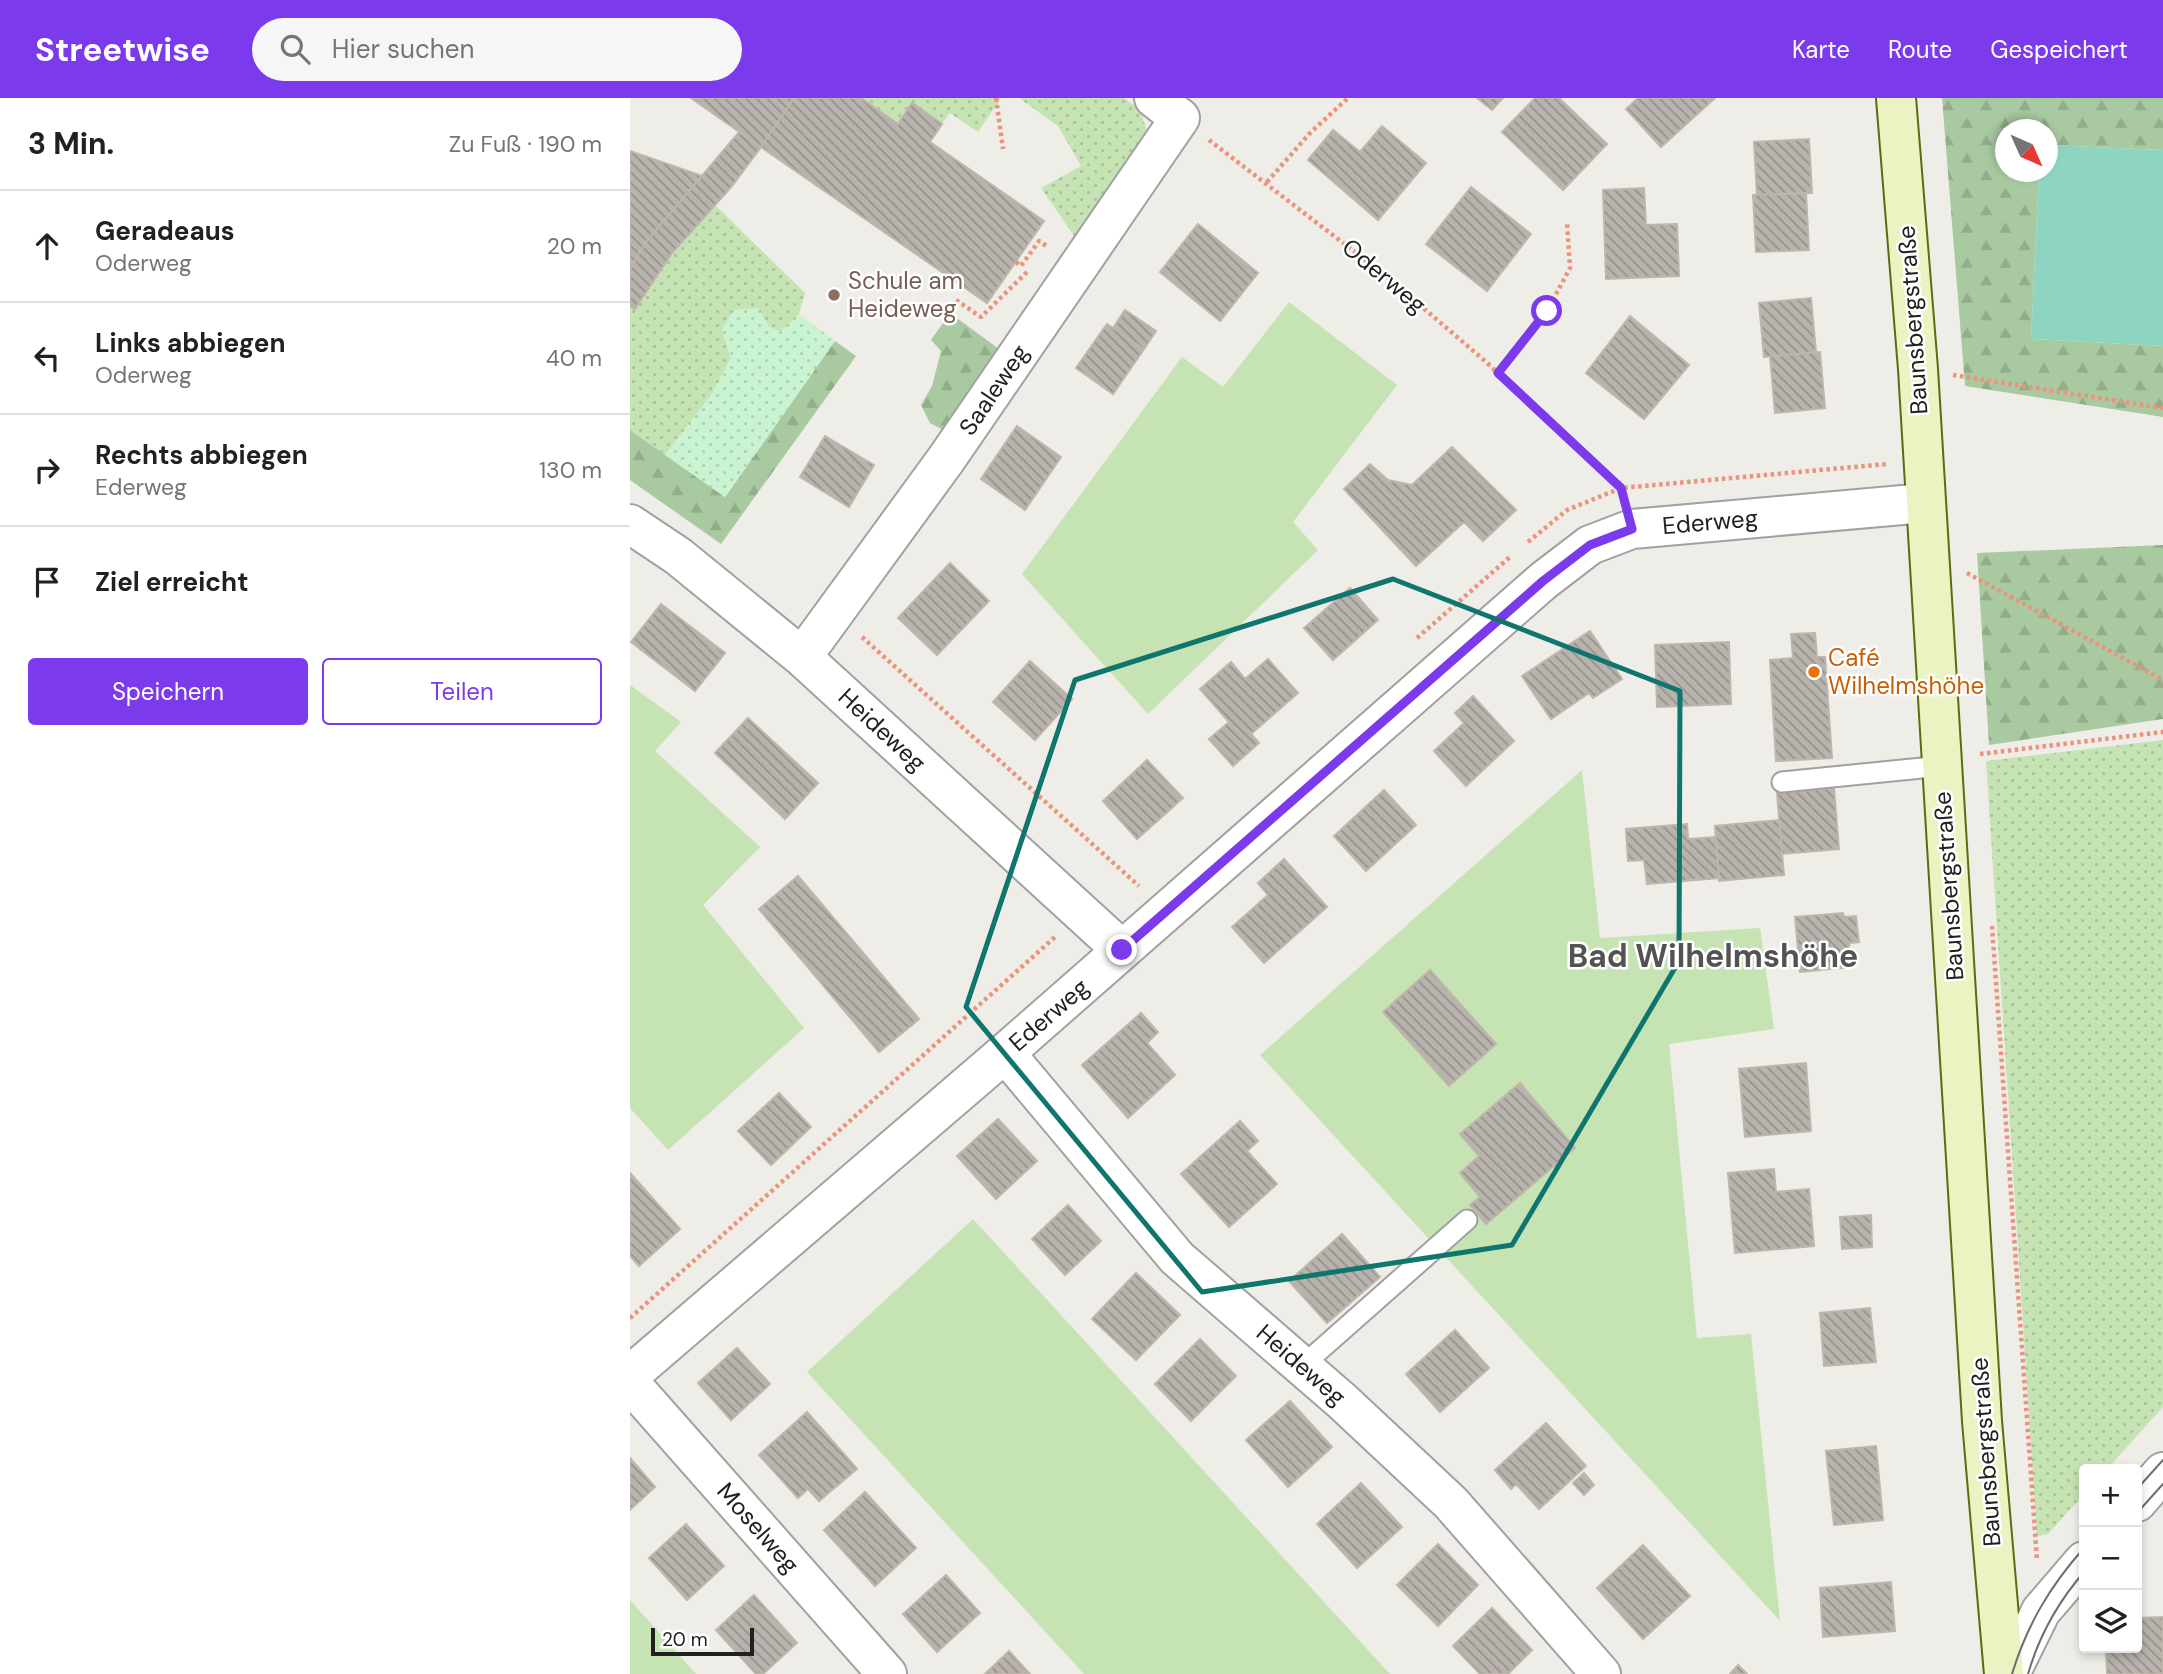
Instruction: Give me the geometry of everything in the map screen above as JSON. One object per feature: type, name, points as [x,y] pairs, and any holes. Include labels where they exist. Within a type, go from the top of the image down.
[{"type":"main road","name":"Baunsbergstraße","points":[[1896,98],[1918,369],[1982,1421],[2004,1674]]},
{"type":"street","name":"Saaleweg","points":[[802,657],[947,458],[1167,108]]},
{"type":"street","name":"Ederweg","points":[[630,1375],[1005,1053],[1543,581],[1590,545],[1632,529],[1925,503]]},
{"type":"street","name":"Heideweg","points":[[630,524],[678,555],[802,657],[1122,950]]},
{"type":"street","name":"Heideweg","points":[[1005,1053],[1177,1258],[1302,1366],[1451,1503],[1601,1674]]},
{"type":"street","name":"Moselweg","points":[[630,1383],[887,1674]]},
{"type":"street","points":[[2142,1496],[2163,1472]]},
{"type":"street","points":[[2010,1674],[2041,1611],[2079,1567]]},
{"type":"lane","points":[[1782,782],[1942,766]]},
{"type":"lane","points":[[1302,1366],[1467,1220]]},
{"type":"path","points":[[996,98],[1003,149]]},
{"type":"path","points":[[1266,182],[1310,133],[1348,98]]},
{"type":"path","name":"Oderweg","points":[[1167,108],[1386,276],[1498,373],[1621,488],[1632,529]]},
{"type":"path","points":[[1498,373],[1547,311],[1570,268],[1567,222]]},
{"type":"path","points":[[1016,262],[1021,266],[1036,245]]},
{"type":"path","points":[[956,300],[981,317],[1031,269]]},
{"type":"path","points":[[1918,369],[2163,408]]},
{"type":"path","points":[[1966,573],[2163,680]]},
{"type":"path","points":[[834,612],[1139,887]]},
{"type":"path","points":[[1981,767],[1980,754],[2163,732]]},
{"type":"path","points":[[630,1318],[1081,913]]},
{"type":"path","points":[[1992,919],[2041,1611]]},
{"type":"highlighted area","points":[[1393,579],[1680,691],[1679,961],[1512,1245],[1202,1292],[966,1007],[1075,680]]},
{"type":"green space","points":[[861,98],[1001,98],[978,132],[950,113],[942,124],[912,104],[898,124]]},
{"type":"green space","points":[[1019,98],[1124,98],[1139,109],[1149,135],[1077,240],[1041,188],[1081,166],[1058,126]]},
{"type":"green space","points":[[1942,98],[2163,98],[2163,150],[2058,145],[2058,119],[1995,119],[1995,182],[2039,182],[2031,339],[2163,346],[2163,417],[1965,386]]},
{"type":"green space","points":[[2058,145],[2163,150],[2163,346],[2031,339],[2039,182],[2058,182]]},
{"type":"green space","points":[[715,205],[805,293],[799,314],[781,332],[769,327],[722,329],[731,358],[712,394],[665,455],[630,430],[630,306],[635,309],[672,253]]},
{"type":"green space","points":[[1289,302],[1397,385],[1293,522],[1318,550],[1148,714],[1022,574],[1182,357],[1223,387]]},
{"type":"green space","points":[[758,308],[769,327],[780,332],[799,314],[835,341],[725,497],[665,455],[712,394],[731,358],[722,329],[734,310]]},
{"type":"green space","points":[[950,313],[999,349],[943,430],[930,423],[921,405],[932,386],[941,351],[931,340]]},
{"type":"green space","points":[[835,341],[856,356],[721,544],[630,480],[630,430],[725,497]]},
{"type":"green space","points":[[2163,545],[2163,719],[1989,745],[1977,553]]},
{"type":"green space","points":[[630,685],[681,722],[655,751],[760,847],[703,905],[804,1028],[668,1150],[630,1108]]},
{"type":"green space","points":[[2163,740],[2163,1407],[2112,1464],[2079,1464],[2079,1500],[2048,1534],[2037,1536],[1986,761]]},
{"type":"green space","points":[[1582,770],[1600,938],[1760,928],[1774,1029],[1669,1044],[1697,1338],[1751,1334],[1780,1621],[1260,1055]]},
{"type":"green space","points":[[973,1219],[1390,1674],[1084,1674],[807,1372]]},
{"type":"green space","points":[[630,1600],[696,1674],[630,1674]]},
{"type":"building","points":[[691,98],[794,98],[761,147]]},
{"type":"building","points":[[794,98],[861,98],[898,124],[912,103],[942,124],[930,142],[1044,221],[987,303],[761,147]]},
{"type":"building","points":[[1477,98],[1503,98],[1492,110]]},
{"type":"building","points":[[1535,98],[1559,98],[1607,144],[1563,190],[1502,132]]},
{"type":"building","points":[[1638,98],[1715,98],[1661,147],[1626,109]]},
{"type":"building","points":[[1382,126],[1426,163],[1378,220],[1308,160],[1333,130],[1360,152]]},
{"type":"building","points":[[739,132],[761,147],[732,186],[672,253],[635,309],[630,306],[630,269],[645,243]]},
{"type":"building","points":[[1809,139],[1812,193],[1757,195],[1754,142]]},
{"type":"building","points":[[630,151],[702,176],[645,243],[630,269]]},
{"type":"building","points":[[1471,187],[1531,234],[1487,291],[1426,244]]},
{"type":"building","points":[[1644,188],[1646,225],[1677,224],[1679,276],[1606,279],[1603,190]]},
{"type":"building","points":[[1806,193],[1809,250],[1756,252],[1753,195]]},
{"type":"building","points":[[1198,224],[1258,273],[1220,321],[1160,272]]},
{"type":"building","points":[[1811,298],[1816,352],[1764,357],[1759,303]]},
{"type":"building","points":[[1125,310],[1156,331],[1144,349],[1113,328]]},
{"type":"building","points":[[1630,316],[1689,365],[1644,419],[1586,373]]},
{"type":"building","points":[[1107,324],[1144,349],[1113,394],[1076,368]]},
{"type":"building","points":[[1820,352],[1825,408],[1775,413],[1770,356]]},
{"type":"building","points":[[1017,426],[1061,457],[1025,510],[981,479]]},
{"type":"building","points":[[825,436],[874,465],[849,507],[800,477]]},
{"type":"building","points":[[1452,447],[1516,510],[1483,541],[1464,522],[1416,566],[1344,489],[1370,464],[1388,480],[1412,485]]},
{"type":"building","points":[[950,563],[989,601],[937,655],[898,618]]},
{"type":"building","points":[[1350,588],[1378,620],[1333,660],[1304,628]]},
{"type":"building","points":[[661,604],[725,653],[695,691],[631,642]]},
{"type":"building","points":[[1590,631],[1622,679],[1593,698],[1589,693],[1551,719],[1522,676]]},
{"type":"building","points":[[1815,633],[1817,657],[1825,657],[1832,758],[1776,761],[1770,660],[1793,658],[1791,634]]},
{"type":"building","points":[[1729,642],[1731,704],[1657,707],[1655,645]]},
{"type":"building","points":[[1268,659],[1298,693],[1251,734],[1259,743],[1233,766],[1209,739],[1229,722],[1200,689],[1231,662],[1245,679]]},
{"type":"building","points":[[1030,661],[1072,699],[1035,740],[993,702]]},
{"type":"building","points":[[1473,696],[1514,741],[1466,786],[1434,751],[1464,723],[1455,713]]},
{"type":"building","points":[[748,718],[818,783],[785,819],[715,753]]},
{"type":"building","points":[[1147,760],[1183,798],[1137,839],[1103,801]]},
{"type":"building","points":[[1834,788],[1839,849],[1782,854],[1777,793]]},
{"type":"building","points":[[1384,790],[1416,825],[1366,871],[1334,836]]},
{"type":"building","points":[[1779,820],[1784,875],[1719,881],[1715,826]]},
{"type":"building","points":[[1687,824],[1688,839],[1716,837],[1719,878],[1647,884],[1644,860],[1628,861],[1626,829]]},
{"type":"building","points":[[1284,859],[1327,907],[1264,963],[1232,927],[1268,895],[1258,883]]},
{"type":"building","points":[[798,876],[919,1019],[879,1052],[759,909]]},
{"type":"building","points":[[1843,913],[1844,917],[1856,916],[1859,942],[1849,943],[1851,967],[1800,972],[1795,917]]},
{"type":"building","points":[[1430,970],[1496,1044],[1449,1086],[1383,1012]]},
{"type":"building","points":[[1141,1013],[1158,1032],[1147,1043],[1175,1075],[1128,1118],[1082,1065]]},
{"type":"building","points":[[1806,1063],[1811,1131],[1745,1137],[1739,1069]]},
{"type":"building","points":[[1520,1083],[1575,1148],[1486,1224],[1470,1205],[1480,1197],[1460,1173],[1479,1156],[1460,1134]]},
{"type":"building","points":[[779,1093],[811,1127],[771,1165],[738,1131]]},
{"type":"building","points":[[998,1119],[1037,1161],[996,1199],[957,1156]]},
{"type":"building","points":[[1240,1121],[1258,1141],[1247,1151],[1277,1184],[1229,1227],[1181,1174]]},
{"type":"building","points":[[1774,1169],[1776,1192],[1809,1189],[1814,1246],[1735,1253],[1728,1173]]},
{"type":"building","points":[[630,1173],[680,1229],[639,1266],[630,1256]]},
{"type":"building","points":[[1068,1205],[1101,1241],[1065,1275],[1032,1239]]},
{"type":"building","points":[[1871,1215],[1872,1247],[1842,1249],[1840,1217]]},
{"type":"building","points":[[1342,1234],[1380,1277],[1327,1323],[1289,1281]]},
{"type":"building","points":[[1136,1273],[1180,1315],[1136,1360],[1092,1319]]},
{"type":"building","points":[[1870,1308],[1876,1362],[1824,1366],[1820,1313]]},
{"type":"building","points":[[1455,1330],[1489,1368],[1440,1412],[1406,1374]]},
{"type":"building","points":[[1200,1339],[1236,1376],[1191,1421],[1155,1384]]},
{"type":"building","points":[[737,1348],[770,1384],[731,1420],[698,1383]]},
{"type":"building","points":[[1290,1401],[1332,1447],[1288,1487],[1246,1440]]},
{"type":"building","points":[[807,1412],[857,1469],[819,1501],[808,1489],[798,1498],[759,1455]]},
{"type":"building","points":[[1546,1423],[1586,1466],[1539,1509],[1516,1484],[1511,1489],[1495,1470]]},
{"type":"building","points":[[1876,1446],[1883,1520],[1834,1525],[1826,1451]]},
{"type":"building","points":[[630,1458],[655,1487],[630,1510]]},
{"type":"building","points":[[1584,1473],[1594,1485],[1584,1495],[1573,1483]]},
{"type":"building","points":[[1361,1483],[1402,1527],[1357,1568],[1317,1524]]},
{"type":"building","points":[[865,1492],[916,1548],[875,1586],[824,1530]]},
{"type":"building","points":[[686,1524],[724,1566],[687,1600],[649,1558]]},
{"type":"building","points":[[1438,1544],[1478,1585],[1438,1626],[1397,1585]]},
{"type":"building","points":[[1643,1545],[1690,1596],[1643,1639],[1597,1588]]},
{"type":"building","points":[[946,1575],[980,1613],[937,1652],[903,1614]]},
{"type":"building","points":[[1891,1582],[1895,1631],[1823,1637],[1820,1588]]},
{"type":"building","points":[[754,1595],[797,1643],[763,1674],[756,1674],[716,1630]]},
{"type":"building","points":[[1492,1608],[1532,1650],[1508,1674],[1480,1674],[1453,1646]]},
{"type":"building","points":[[2163,1617],[2163,1674],[2107,1674],[2106,1653],[2142,1653],[2142,1618]]},
{"type":"building","points":[[1009,1651],[1030,1674],[985,1674]]},
{"type":"building","points":[[1738,1665],[1747,1674],[1730,1674]]},
{"type":"tram line","points":[[2142,1483],[2163,1460]]},
{"type":"tram line","points":[[2142,1507],[2163,1484]]},
{"type":"tram line","points":[[2012,1674],[2041,1607],[2079,1554]]},
{"type":"tram line","points":[[2028,1674],[2050,1620],[2079,1578]]},
{"type":"place","name":"Schule am Heideweg","points":[[834,295]]},
{"type":"place","name":"Café Wilhelmshöhe","points":[[1814,672]]},
{"type":"district","name":"Bad Wilhelmshöhe","points":[[1713,956]]},
{"type":"route","points":[[1122,950],[1543,581],[1590,545],[1632,529],[1621,488],[1498,373],[1547,311]]}]
